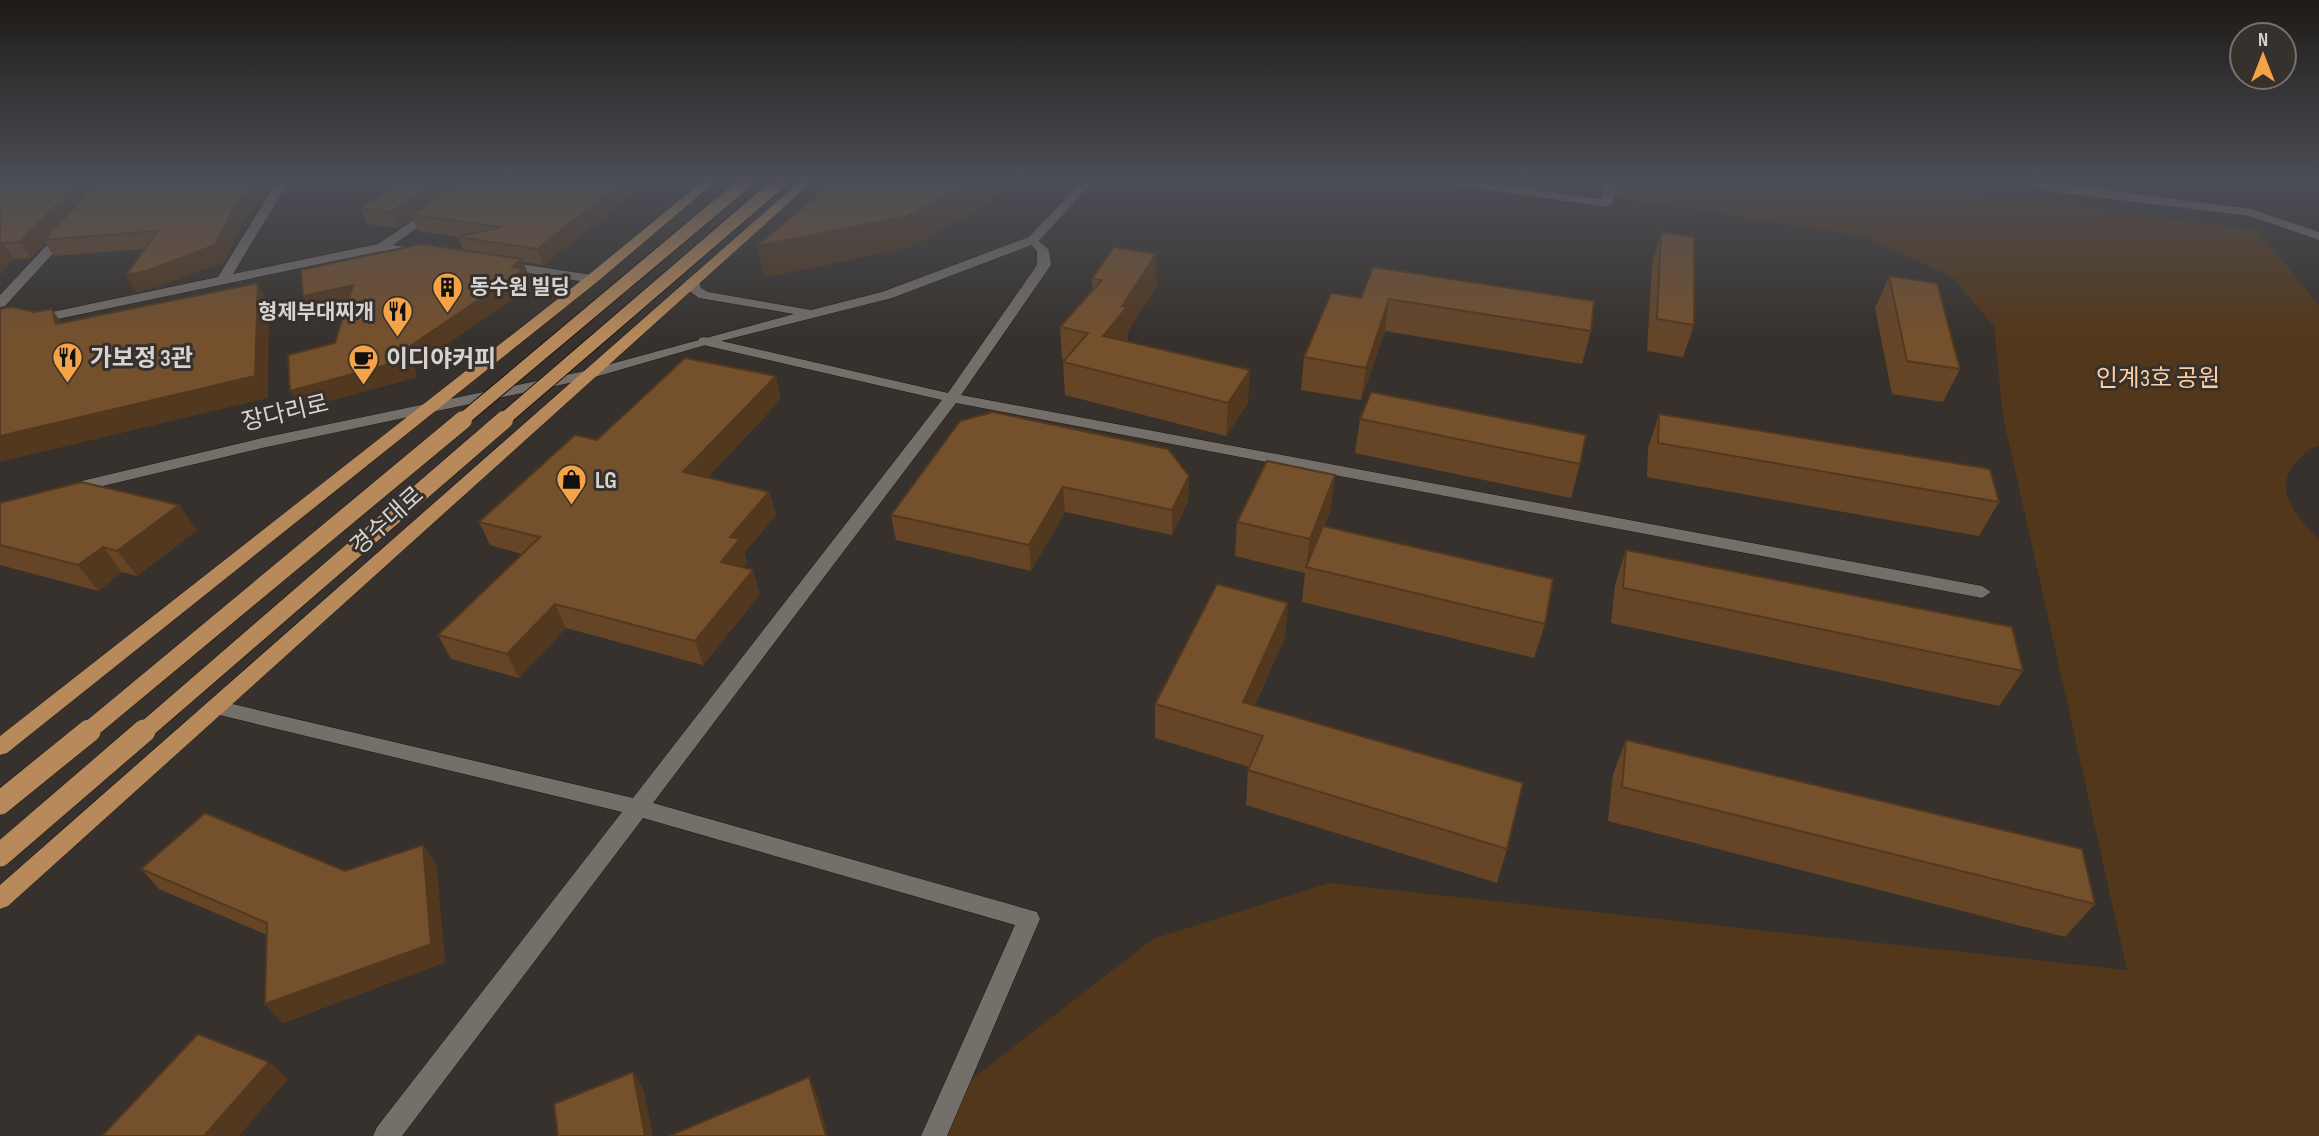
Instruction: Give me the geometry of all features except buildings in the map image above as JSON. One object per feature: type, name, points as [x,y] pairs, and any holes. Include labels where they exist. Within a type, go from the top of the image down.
[{"type":"main road","points":[[0,747],[646,234]]},
{"type":"main road","points":[[0,803],[683,234]]},
{"type":"main road","points":[[0,855],[720,234]]},
{"type":"main road","name":"경수대로","points":[[0,898],[747,234]]},
{"type":"street","points":[[0,303],[64,234]]},
{"type":"street","points":[[222,281],[251,234]]},
{"type":"street","points":[[382,247],[401,234]]},
{"type":"street","points":[[386,1136],[952,398],[1045,265],[1043,250],[1033,240],[1039,234]]},
{"type":"street","name":"장다리로","points":[[52,493],[261,443],[588,375],[705,341],[887,295],[1033,240]]},
{"type":"street","points":[[0,327],[382,247],[434,255]]},
{"type":"street","points":[[487,263],[592,279]]},
{"type":"street","points":[[693,281],[695,290],[704,295],[813,313]]},
{"type":"street","points":[[705,341],[952,398],[1982,592]]},
{"type":"street","points":[[215,707],[636,807],[1029,919],[934,1136]]},
{"type":"green space","name":"인계3호 공원","points":[[1847,234],[2261,234],[2319,306],[2319,446],[2309,450],[2297,461],[2286,482],[2290,503],[2319,539],[2319,1136],[924,1136],[937,1106],[1153,939],[1329,883],[2127,970],[2003,416],[1994,326],[1952,277],[1866,237]]},
{"type":"place","name":"동수원 빌딩","points":[[447,314]]},
{"type":"place","name":"형제부대찌개","points":[[397,339]]},
{"type":"place","name":"가보정 3관","points":[[67,385]]},
{"type":"place","name":"이디야커피","points":[[363,386]]},
{"type":"place","name":"LG","points":[[572,507]]}]
